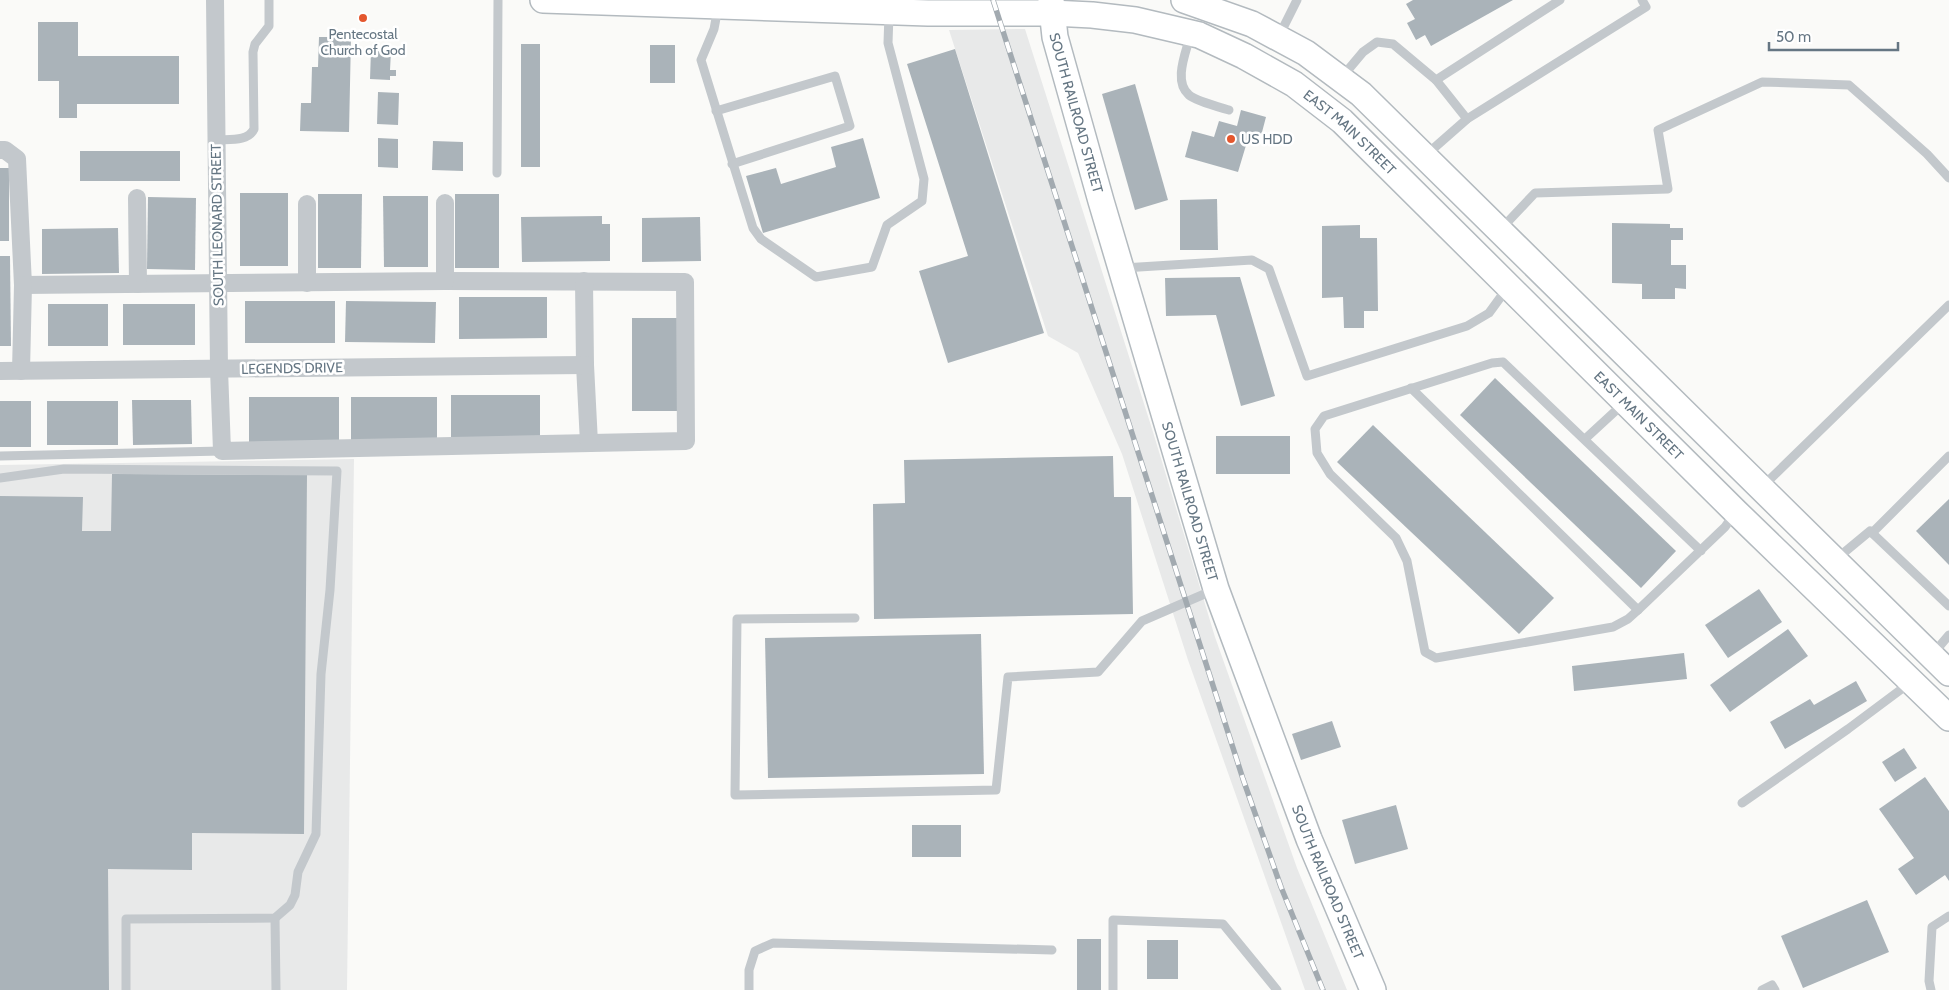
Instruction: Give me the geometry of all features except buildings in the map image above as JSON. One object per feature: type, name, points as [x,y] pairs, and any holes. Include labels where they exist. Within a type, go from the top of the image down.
[{"type":"main road","name":"EAST MAIN STREET","points":[[543,0],[656,2],[889,12],[1052,7],[1092,15],[1135,20],[1199,35],[1244,56],[1294,84],[1342,121],[1736,512],[1949,718]]},
{"type":"main road","points":[[1184,0],[1252,24],[1306,53],[1361,94],[1949,673]]},
{"type":"main road","name":"SOUTH RAILROAD STREET","points":[[1052,7],[1055,37],[1216,589],[1309,838],[1373,990]]},
{"type":"main road","points":[[1469,247],[1496,227]]},
{"type":"main road","points":[[1736,512],[1761,488]]},
{"type":"main road","points":[[1911,681],[1932,656]]},
{"type":"street","name":"SOUTH LEONARD STREET","points":[[215,0],[219,369],[222,451]]},
{"type":"street","points":[[0,150],[5,150],[16,160],[23,285],[21,371]]},
{"type":"street","points":[[137,198],[138,284]]},
{"type":"street","points":[[444,203],[445,281]]},
{"type":"street","points":[[307,204],[307,283]]},
{"type":"street","points":[[23,285],[445,281],[685,282],[686,441],[222,451]]},
{"type":"street","points":[[584,281],[585,365],[589,443]]},
{"type":"street","name":"LEGENDS DRIVE","points":[[0,372],[585,365]]},
{"type":"lane","points":[[216,140],[244,139],[254,129],[253,52],[255,44],[268,26],[268,0]]},
{"type":"lane","points":[[497,173],[498,0]]},
{"type":"lane","points":[[1278,38],[1297,0]]},
{"type":"lane","points":[[1436,80],[1560,0]]},
{"type":"lane","points":[[1424,157],[1467,118],[1646,7],[1642,0]]},
{"type":"lane","points":[[719,6],[714,29],[701,60],[753,228],[761,239],[816,277],[872,267],[886,225],[922,201],[924,179],[888,43],[889,12]]},
{"type":"lane","points":[[1191,33],[1181,72],[1181,84],[1189,96],[1229,110]]},
{"type":"lane","points":[[1341,79],[1363,52],[1377,42],[1393,44],[1436,80],[1467,118]]},
{"type":"lane","points":[[716,111],[835,76],[850,126],[732,164]]},
{"type":"lane","points":[[1496,227],[1535,193],[1668,189],[1658,130],[1762,82],[1849,85],[1927,154],[1949,178]]},
{"type":"lane","points":[[1121,268],[1252,260],[1269,268],[1307,376],[1467,326],[1489,314],[1508,287]]},
{"type":"lane","points":[[1761,488],[1949,305]]},
{"type":"lane","points":[[1700,550],[1503,362],[1492,363],[1324,416],[1316,429],[1317,453],[1330,474],[1396,538],[1407,561],[1425,652],[1436,658],[1612,627],[1628,619],[1638,610],[1725,527],[1736,512]]},
{"type":"lane","points":[[1412,388],[1638,610]]},
{"type":"lane","points":[[1585,440],[1625,402]]},
{"type":"lane","points":[[0,456],[222,451]]},
{"type":"lane","points":[[1872,532],[1949,456]]},
{"type":"lane","points":[[0,478],[64,469],[337,471],[330,590],[321,674],[316,834],[298,872],[295,895],[290,905],[275,918],[126,919],[126,990]]},
{"type":"lane","points":[[1834,560],[1870,530],[1949,606]]},
{"type":"lane","points":[[855,618],[736,619],[735,795],[996,790],[1008,676],[1098,672],[1142,621],[1216,589]]},
{"type":"lane","points":[[1932,656],[1949,635]]},
{"type":"lane","points":[[1742,803],[1848,730],[1911,681]]},
{"type":"lane","points":[[1931,990],[1929,981],[1932,927],[1949,916]]},
{"type":"lane","points":[[275,918],[276,990]]},
{"type":"lane","points":[[1113,990],[1113,920],[1223,924],[1277,990]]},
{"type":"lane","points":[[749,990],[749,970],[755,951],[773,943],[1052,950]]},
{"type":"lane","points":[[1762,990],[1772,985],[1775,990]]},
{"type":"shaded area","points":[[1025,29],[1153,432],[1215,637],[1297,868],[1347,990],[1305,990],[1188,660],[1122,454],[1078,353],[1048,336],[949,30]]},
{"type":"shaded area","points":[[354,459],[347,990],[0,990],[0,465]]},
{"type":"railway","points":[[993,0],[1243,779],[1281,887],[1323,990]]},
{"type":"place","name":"Pentecostal Church of God","points":[[363,18]]},
{"type":"place","name":"US HDD","points":[[1231,139]]}]
